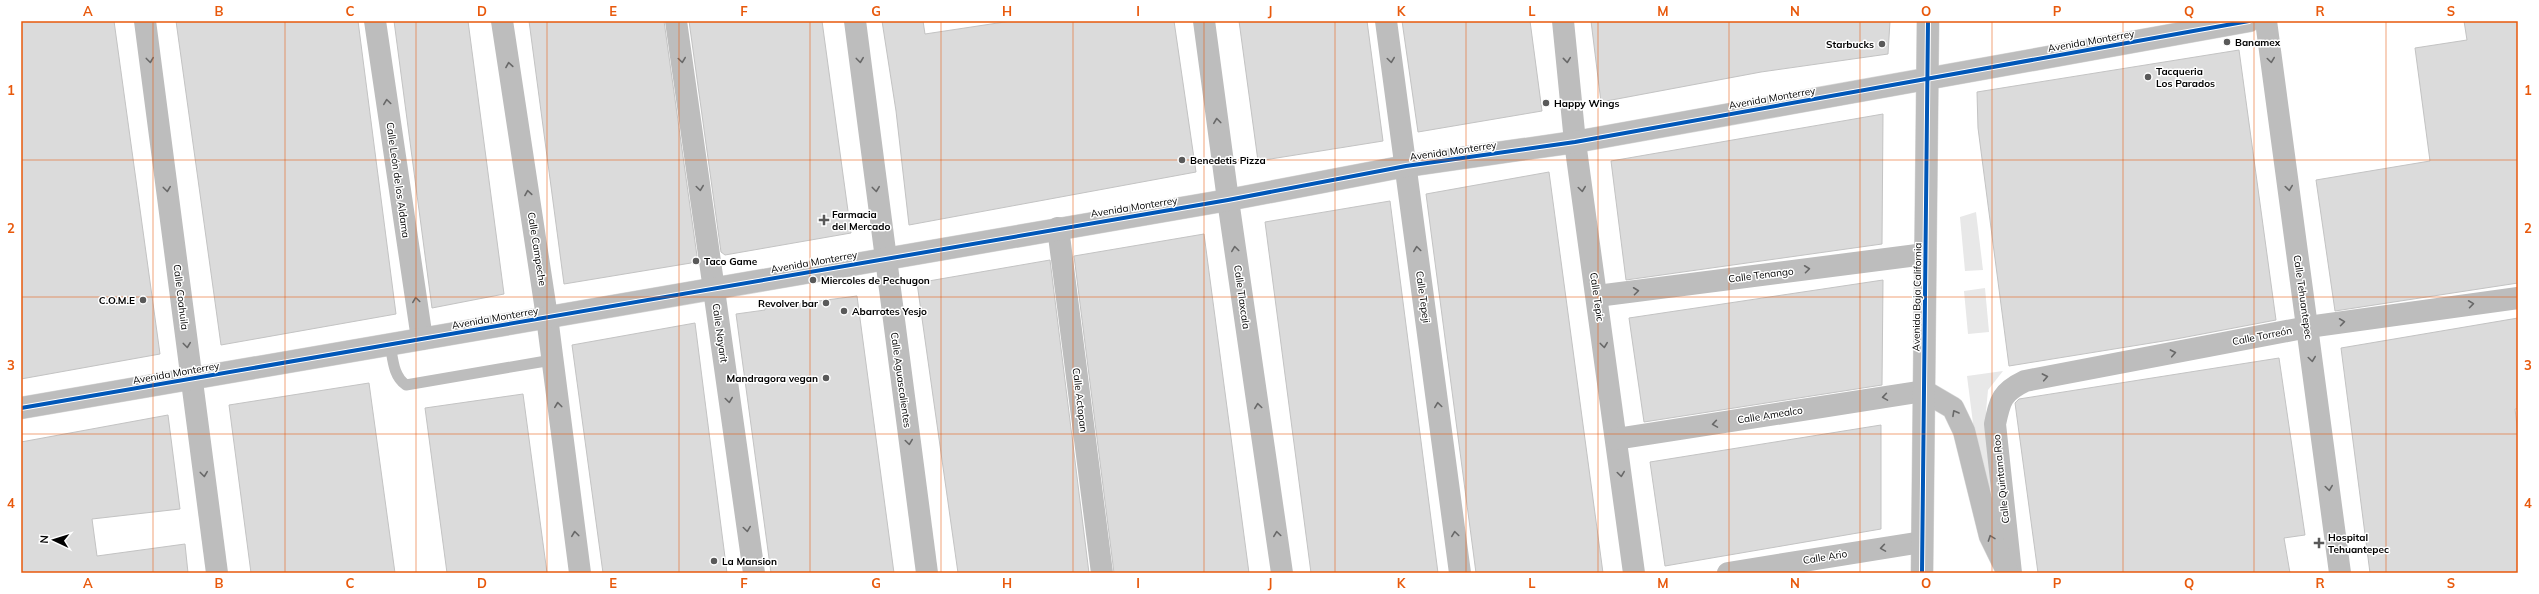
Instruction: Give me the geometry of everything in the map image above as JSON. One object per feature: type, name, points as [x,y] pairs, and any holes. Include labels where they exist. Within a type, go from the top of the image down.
[{"type":"street","name":"Calle Coahuila","points":[[145,21],[217,573]]},
{"type":"street","name":"Calle León de los Aldama","points":[[375,21],[422,339]]},
{"type":"street","name":"Calle Campeche","points":[[502,21],[547,317],[580,573]]},
{"type":"street","name":"Calle Nayarit","points":[[676,21],[754,573]]},
{"type":"street","name":"Calle Aguascalientes","points":[[855,21],[927,573]]},
{"type":"street","name":"Calle Tlaxcala","points":[[1204,21],[1228,200],[1282,573]]},
{"type":"street","name":"Calle Tepeji","points":[[1386,21],[1460,573]]},
{"type":"street","name":"Calle Tepic","points":[[1563,21],[1576,142],[1598,296],[1634,573]]},
{"type":"street","name":"Avenida Baja California","points":[[1922,573],[1928,21]]},
{"type":"street","name":"Avenida Monterrey","points":[[21,408],[1058,228],[1228,200],[1406,166],[1576,142],[2249,21]]},
{"type":"street","name":"Calle Tehuantepec","points":[[2266,21],[2340,573]]},
{"type":"street","name":"Calle Actopan","points":[[1058,228],[1102,573]]},
{"type":"street","name":"Calle Tenango","points":[[1598,296],[1925,254]]},
{"type":"street","name":"Calle Torreón","points":[[2009,389],[2025,381],[2308,327],[2518,298]]},
{"type":"street","name":"Calle Quintana Roo","points":[[2009,389],[1999,404],[1995,424],[2011,573]]},
{"type":"street","name":"Calle Amealco","points":[[1616,439],[1924,391]]},
{"type":"street","points":[[1924,391],[1953,408],[1964,431],[1990,536],[2008,573]]},
{"type":"street","name":"Calle Ario","points":[[1728,573],[1922,542]]},
{"type":"lane","points":[[390,344],[396,374],[399,381],[406,385],[413,386],[552,360]]},
{"type":"shaded area","points":[[1976,212],[1983,270],[1965,271],[1960,217]]},
{"type":"shaded area","points":[[1985,288],[1989,332],[1968,334],[1964,291]]},
{"type":"shaded area","points":[[2003,371],[1988,390],[1986,411],[2001,533],[1975,439],[1967,376]]},
{"type":"building","points":[[21,21],[114,21],[160,354],[21,379]]},
{"type":"building","points":[[176,21],[358,21],[396,314],[221,345]]},
{"type":"building","points":[[394,21],[468,21],[504,294],[432,308]]},
{"type":"building","points":[[529,21],[664,21],[697,256],[691,263],[564,284]]},
{"type":"building","points":[[689,21],[822,21],[851,233],[725,255],[721,252]]},
{"type":"building","points":[[882,21],[923,21],[925,34],[1011,21],[1174,21],[1196,172],[909,225],[896,111]]},
{"type":"building","points":[[1239,21],[1367,21],[1383,141],[1258,161]]},
{"type":"building","points":[[1402,21],[1530,21],[1542,111],[1418,132]]},
{"type":"building","points":[[1591,21],[1890,21],[1888,54],[1761,72],[1601,102]]},
{"type":"building","points":[[2464,21],[2518,21],[2518,283],[2335,311],[2316,180],[2430,161],[2415,48],[2467,40]]},
{"type":"building","points":[[2239,50],[2276,320],[2176,339],[2009,366],[1978,128],[1977,92]]},
{"type":"building","points":[[1883,114],[1882,244],[1626,280],[1611,161]]},
{"type":"building","points":[[1549,172],[1603,573],[1476,573],[1426,194]]},
{"type":"building","points":[[1390,201],[1438,573],[1311,573],[1265,222]]},
{"type":"building","points":[[1204,234],[1249,573],[1114,573],[1074,256]]},
{"type":"building","points":[[1050,260],[1089,573],[958,573],[917,283]]},
{"type":"building","points":[[1883,280],[1882,385],[1644,422],[1629,318]]},
{"type":"building","points":[[857,296],[894,573],[771,573],[736,314],[765,310],[765,308]]},
{"type":"building","points":[[2518,318],[2518,409],[2515,409],[2518,434],[2518,573],[2370,573],[2341,348]]},
{"type":"building","points":[[695,323],[727,573],[603,573],[572,345]]},
{"type":"building","points":[[2279,358],[2305,535],[2284,538],[2290,573],[2038,573],[2015,403],[2019,399]]},
{"type":"building","points":[[369,383],[395,573],[251,573],[229,405]]},
{"type":"building","points":[[523,394],[547,573],[447,573],[425,408]]},
{"type":"building","points":[[168,415],[180,509],[92,519],[97,556],[185,544],[188,573],[21,573],[21,442]]},
{"type":"building","points":[[1881,425],[1881,529],[1665,566],[1650,462]]},
{"type":"cycle path","points":[[1922,573],[1928,21]]},
{"type":"cycle path","points":[[21,408],[1228,200],[1406,166],[1575,142],[2249,21]]},
{"type":"place","name":"Banamex","points":[[2227,42]]},
{"type":"place","name":"Starbucks","points":[[1882,44]]},
{"type":"place","name":"Tacqueria Los Parados","points":[[2148,77]]},
{"type":"place","name":"Happy Wings","points":[[1546,103]]},
{"type":"place","name":"Benedetis Pizza","points":[[1182,160]]},
{"type":"place","name":"Farmacia del Mercado","points":[[824,220]]},
{"type":"place","name":"Taco Game","points":[[696,261]]},
{"type":"place","name":"Miercoles de Pechugon","points":[[813,280]]},
{"type":"place","name":"C.O.M.E","points":[[143,300]]},
{"type":"place","name":"Revolver bar","points":[[826,303]]},
{"type":"place","name":"Abarrotes Yesjo","points":[[844,311]]},
{"type":"place","name":"Mandragora vegan","points":[[826,378]]},
{"type":"place","name":"Hospital Tehuantepec","points":[[2319,543]]},
{"type":"place","name":"La Mansion","points":[[714,561]]}]
